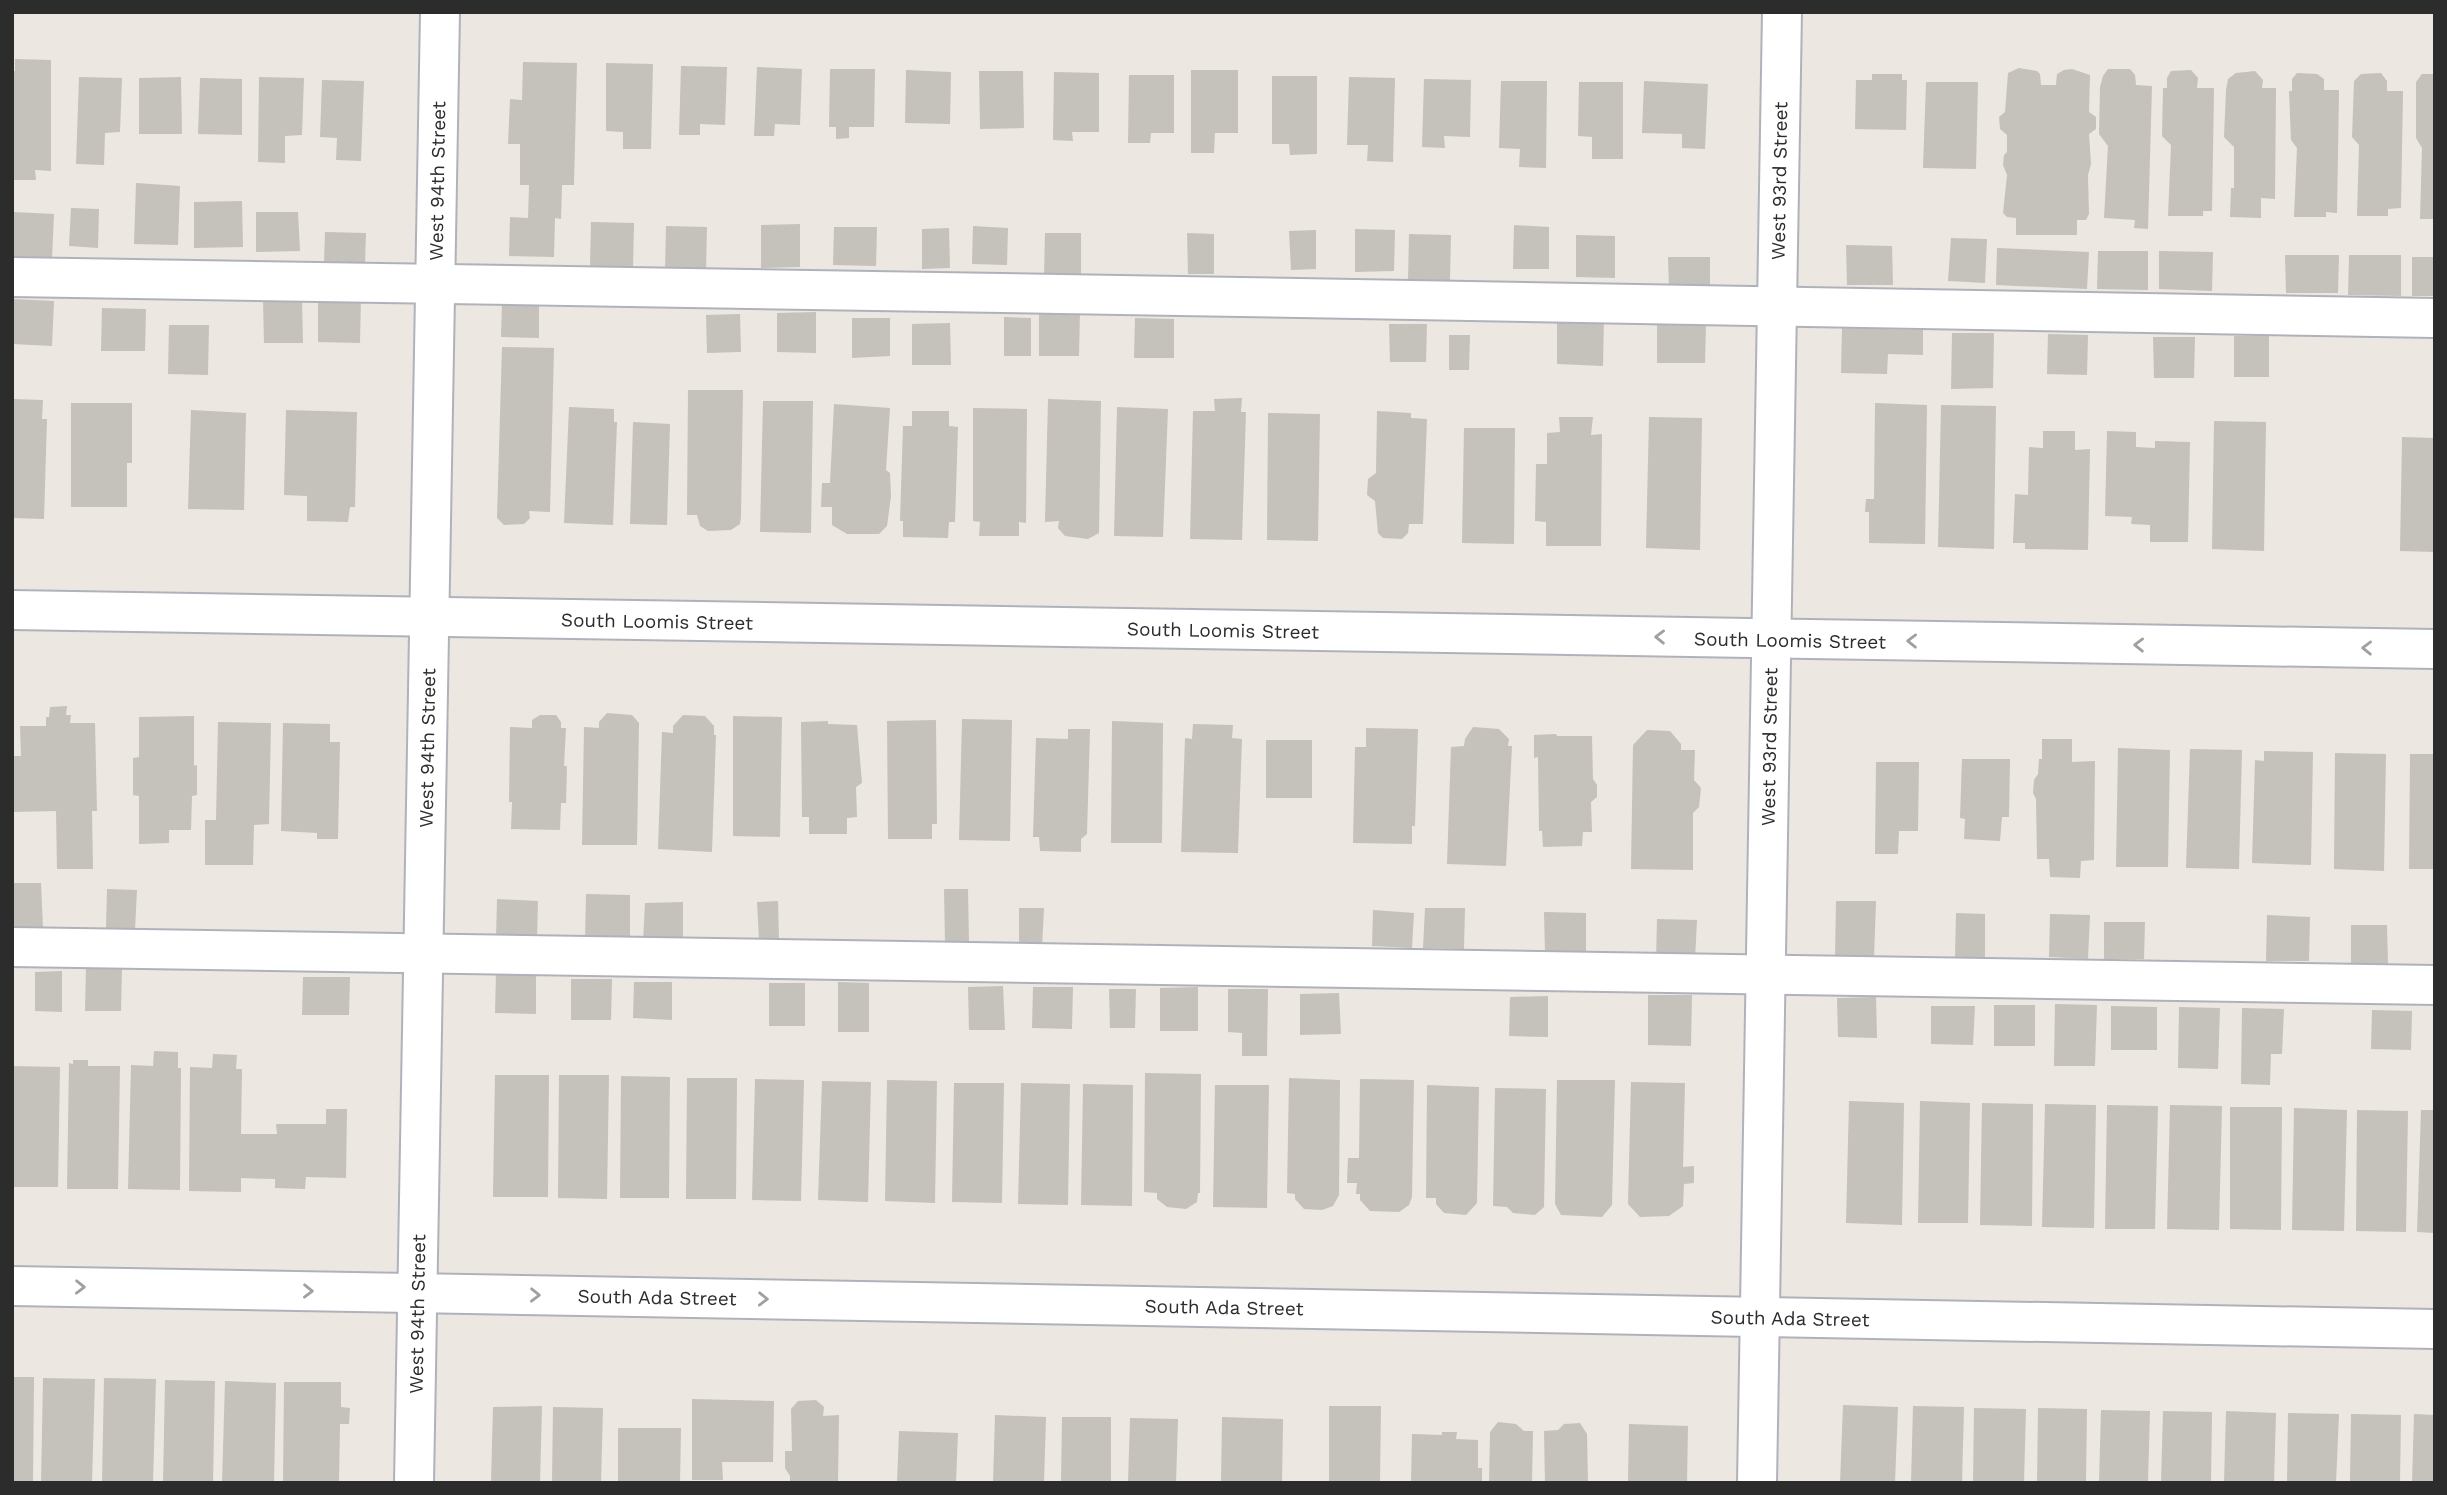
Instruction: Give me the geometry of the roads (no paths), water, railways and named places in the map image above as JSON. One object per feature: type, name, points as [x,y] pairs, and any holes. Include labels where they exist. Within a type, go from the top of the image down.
[{"type":"street","name":"West 94th Street","points":[[414,1483],[440,12]]},
{"type":"street","name":"West 93rd Street","points":[[1757,1483],[1782,12]]},
{"type":"street","points":[[12,277],[435,282],[1777,309],[2435,318]]},
{"type":"street","name":"South Loomis Street","points":[[12,610],[2435,649]]},
{"type":"street","points":[[12,947],[2435,985]]},
{"type":"street","name":"South Ada Street","points":[[12,1286],[2435,1329]]}]
